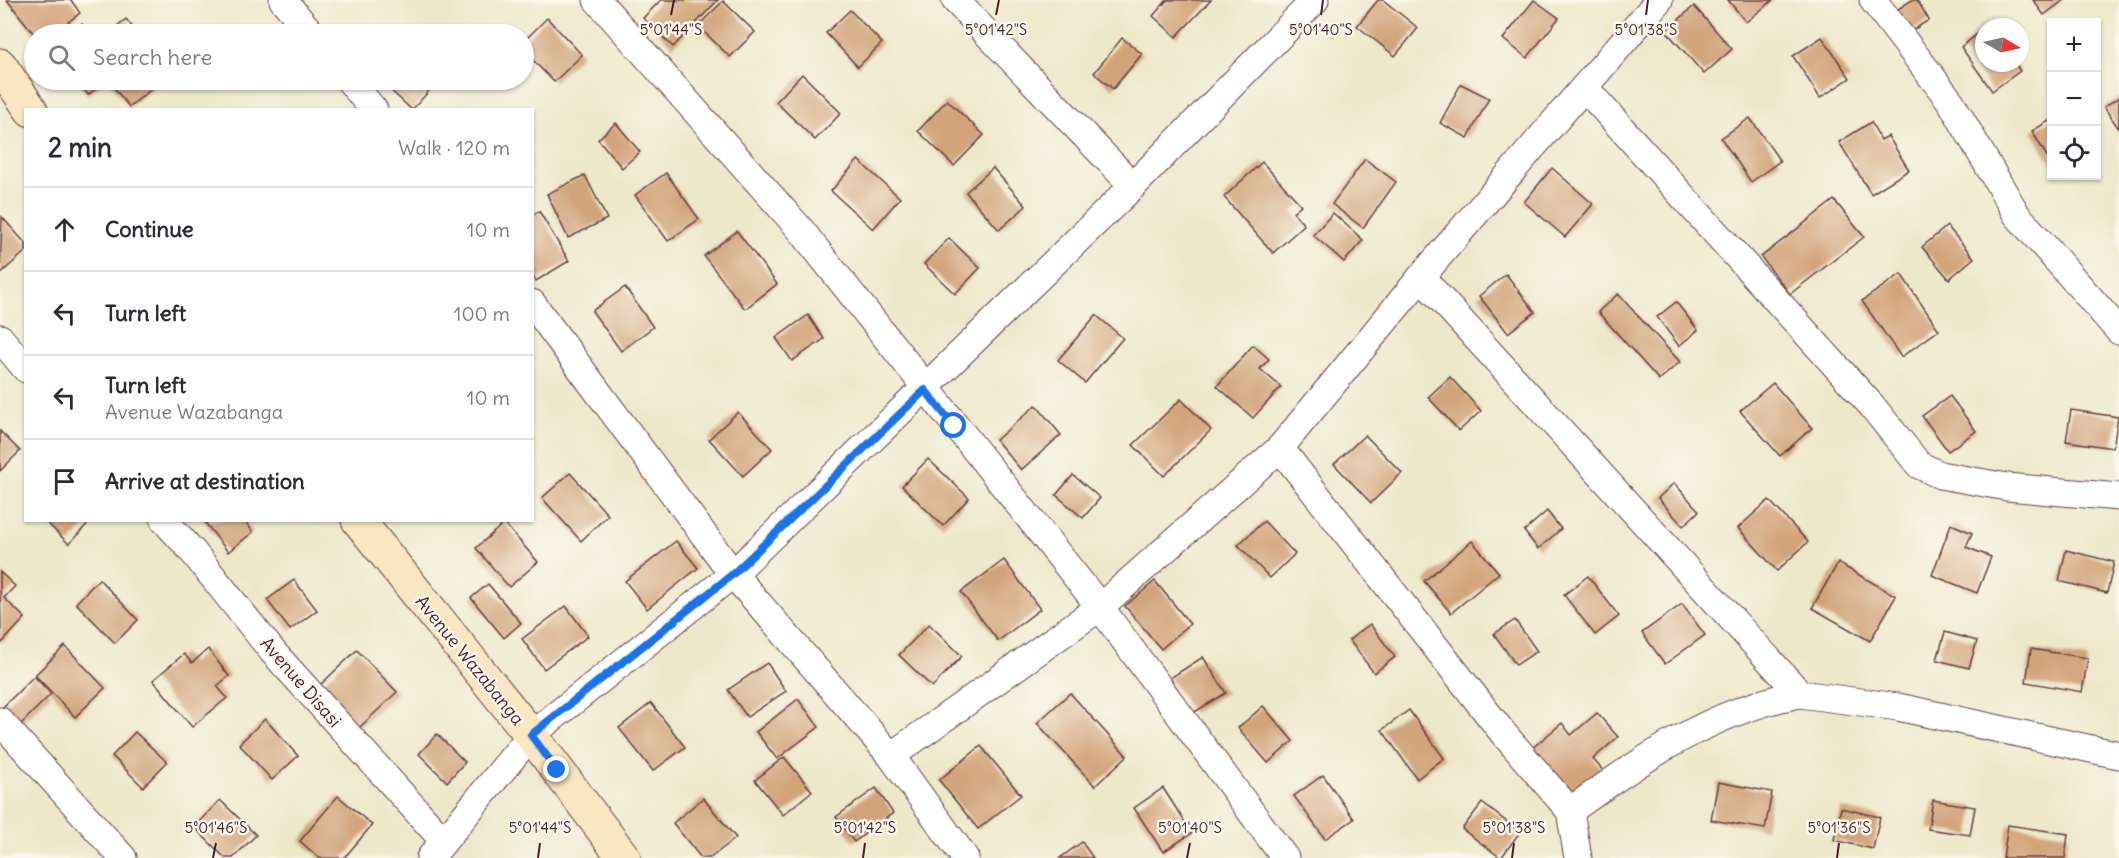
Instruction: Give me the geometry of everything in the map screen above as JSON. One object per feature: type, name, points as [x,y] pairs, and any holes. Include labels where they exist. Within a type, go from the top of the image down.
[{"type":"main road","points":[[0,65],[30,108]]},
{"type":"main road","name":"Avenue Wazabanga","points":[[359,522],[531,735],[624,858]]},
{"type":"street","points":[[283,0],[303,24]]},
{"type":"street","points":[[597,0],[800,229],[925,390],[1100,607],[1285,858]]},
{"type":"street","points":[[955,0],[1133,186]]},
{"type":"street","points":[[437,849],[531,735],[733,574],[1133,186],[1315,0]]},
{"type":"street","points":[[891,756],[1100,607],[1280,448],[1421,277],[1659,0]]},
{"type":"street","points":[[1873,0],[1951,102],[2017,215],[2119,331]]},
{"type":"street","points":[[1584,87],[1864,397],[1919,465],[1940,475],[2007,487],[2119,497]]},
{"type":"street","points":[[357,90],[372,108]]},
{"type":"street","points":[[1421,277],[1800,694]]},
{"type":"street","points":[[534,306],[733,574],[891,756],[965,858]]},
{"type":"street","points":[[0,338],[24,367]]},
{"type":"street","points":[[1280,448],[1503,733],[1570,811],[1578,858]]},
{"type":"street","name":"Avenue Disasi","points":[[166,522],[437,849]]},
{"type":"street","points":[[1570,811],[1647,755],[1742,708],[1765,700],[1800,694],[1898,707],[2119,755]]},
{"type":"street","points":[[0,721],[123,858]]},
{"type":"building","points":[[7,0],[71,0],[80,13],[65,24],[26,24]]},
{"type":"building","points":[[661,0],[718,0],[673,47],[643,18]]},
{"type":"building","points":[[1167,0],[1211,0],[1176,37],[1153,16]]},
{"type":"building","points":[[1378,0],[1383,0],[1418,28],[1395,56],[1357,26]]},
{"type":"building","points":[[1534,0],[1559,18],[1527,58],[1503,39]]},
{"type":"building","points":[[1728,0],[1773,0],[1746,22]]},
{"type":"building","points":[[1912,0],[1917,0],[1929,20],[1908,33],[1895,11]]},
{"type":"building","points":[[2033,0],[2064,0],[2044,15]]},
{"type":"building","points":[[723,1],[755,32],[730,57],[698,26]]},
{"type":"building","points":[[1694,6],[1732,49],[1704,74],[1666,31]]},
{"type":"building","points":[[850,10],[882,43],[858,67],[826,33]]},
{"type":"building","points":[[547,18],[582,55],[554,82],[534,61],[534,31]]},
{"type":"building","points":[[126,19],[130,24],[120,24]]},
{"type":"building","points":[[1975,36],[1975,67],[1961,47]]},
{"type":"building","points":[[1822,37],[1850,78],[1820,98],[1793,56]]},
{"type":"building","points":[[1122,38],[1142,54],[1113,89],[1094,73]]},
{"type":"building","points":[[1979,72],[2019,72],[1992,91]]},
{"type":"building","points":[[802,74],[841,113],[815,140],[776,102]]},
{"type":"building","points":[[1461,84],[1489,98],[1468,138],[1440,123]]},
{"type":"building","points":[[84,90],[94,90],[88,95]]},
{"type":"building","points":[[116,90],[150,90],[129,107]]},
{"type":"building","points":[[390,90],[430,90],[414,108],[410,108]]},
{"type":"building","points":[[2119,97],[2119,129],[2104,107]]},
{"type":"building","points":[[947,100],[984,135],[954,166],[918,131]]},
{"type":"building","points":[[1750,118],[1780,161],[1751,182],[1721,138]]},
{"type":"building","points":[[1871,122],[1881,140],[1888,136],[1909,170],[1871,194],[1839,142]]},
{"type":"building","points":[[2047,122],[2047,156],[2032,131]]},
{"type":"building","points":[[616,123],[640,152],[622,168],[598,139]]},
{"type":"building","points":[[1365,159],[1396,182],[1363,228],[1332,204]]},
{"type":"building","points":[[858,160],[900,198],[873,229],[831,191]]},
{"type":"building","points":[[1262,162],[1301,205],[1293,212],[1304,225],[1273,253],[1224,197]]},
{"type":"building","points":[[993,168],[1026,206],[999,230],[966,192]]},
{"type":"building","points":[[1552,168],[1593,204],[1565,237],[1524,202]]},
{"type":"building","points":[[666,173],[699,219],[668,241],[635,195]]},
{"type":"building","points":[[585,175],[607,219],[568,238],[547,194]]},
{"type":"building","points":[[1834,200],[1864,237],[1790,294],[1761,257]]},
{"type":"building","points":[[539,211],[569,261],[536,281],[534,278],[534,214]]},
{"type":"building","points":[[1333,213],[1363,240],[1344,262],[1313,235]]},
{"type":"building","points":[[2,217],[24,242],[24,253],[0,274]]},
{"type":"building","points":[[1947,226],[1974,258],[1949,279],[1922,247]]},
{"type":"building","points":[[737,231],[777,284],[745,309],[704,256]]},
{"type":"building","points":[[949,238],[980,268],[955,294],[924,264]]},
{"type":"building","points":[[1506,274],[1535,312],[1508,333],[1479,296]]},
{"type":"building","points":[[1901,274],[1939,330],[1901,357],[1862,301]]},
{"type":"building","points":[[625,287],[653,327],[621,351],[592,311]]},
{"type":"building","points":[[1618,294],[1680,362],[1659,380],[1598,312]]},
{"type":"building","points":[[1676,302],[1698,330],[1679,346],[1657,317]]},
{"type":"building","points":[[808,315],[824,339],[792,361],[776,338]]},
{"type":"building","points":[[1096,315],[1123,338],[1085,383],[1058,360]]},
{"type":"building","points":[[1253,345],[1269,359],[1260,369],[1281,387],[1253,418],[1217,386]]},
{"type":"building","points":[[1450,377],[1481,411],[1459,431],[1428,397]]},
{"type":"building","points":[[1773,383],[1812,428],[1780,456],[1740,411]]},
{"type":"building","points":[[1950,396],[1976,431],[1948,451],[1922,416]]},
{"type":"building","points":[[1181,399],[1211,430],[1164,476],[1133,445]]},
{"type":"building","points":[[1036,405],[1061,435],[1021,470],[996,440]]},
{"type":"building","points":[[2071,410],[2118,417],[2113,448],[2066,441]]},
{"type":"building","points":[[738,412],[772,449],[743,476],[709,439]]},
{"type":"building","points":[[0,431],[20,451],[0,471]]},
{"type":"building","points":[[1365,435],[1402,473],[1371,503],[1334,464]]},
{"type":"building","points":[[928,459],[969,498],[943,526],[902,486]]},
{"type":"building","points":[[570,473],[608,515],[581,541],[542,498]]},
{"type":"building","points":[[1073,475],[1100,498],[1083,518],[1056,495]]},
{"type":"building","points":[[1674,483],[1699,511],[1683,526],[1658,498]]},
{"type":"building","points":[[1769,500],[1808,542],[1777,571],[1738,528]]},
{"type":"building","points":[[1547,511],[1561,529],[1538,549],[1524,531]]},
{"type":"building","points":[[1264,521],[1295,554],[1270,578],[1238,545]]},
{"type":"building","points":[[46,522],[89,522],[69,544]]},
{"type":"building","points":[[205,522],[246,522],[253,532],[228,552]]},
{"type":"building","points":[[504,523],[538,562],[509,587],[476,548]]},
{"type":"building","points":[[1951,524],[1972,533],[1966,547],[1991,557],[1977,593],[1932,575]]},
{"type":"building","points":[[676,541],[698,568],[647,609],[625,581]]},
{"type":"building","points":[[1472,541],[1499,573],[1451,613],[1424,581]]},
{"type":"building","points":[[2066,550],[2114,562],[2107,593],[2059,581]]},
{"type":"building","points":[[1004,560],[1040,609],[998,641],[961,592]]},
{"type":"building","points":[[1838,563],[1896,596],[1870,641],[1812,608]]},
{"type":"building","points":[[0,572],[15,586],[4,598],[25,618],[1,644]]},
{"type":"building","points":[[1588,576],[1619,616],[1595,635],[1564,595]]},
{"type":"building","points":[[99,579],[138,620],[115,643],[76,603]]},
{"type":"building","points":[[294,580],[317,610],[290,630],[267,600]]},
{"type":"building","points":[[1155,581],[1190,624],[1161,649],[1125,606]]},
{"type":"building","points":[[488,584],[521,623],[504,638],[471,598]]},
{"type":"building","points":[[1682,604],[1705,635],[1665,664],[1642,633]]},
{"type":"building","points":[[566,606],[588,636],[544,669],[522,639]]},
{"type":"building","points":[[1515,620],[1537,651],[1516,665],[1494,634]]},
{"type":"building","points":[[929,624],[962,656],[932,687],[899,655]]},
{"type":"building","points":[[1370,624],[1395,657],[1374,673],[1349,640]]},
{"type":"building","points":[[1945,632],[1977,641],[1969,668],[1937,660]]},
{"type":"building","points":[[65,646],[105,688],[75,717],[35,675]]},
{"type":"building","points":[[208,649],[229,676],[217,686],[227,698],[192,727],[153,680],[184,654],[192,663]]},
{"type":"building","points":[[2031,649],[2088,658],[2082,692],[2026,682]]},
{"type":"building","points":[[357,650],[397,692],[359,728],[319,686]]},
{"type":"building","points":[[1203,657],[1226,693],[1193,713],[1170,678]]},
{"type":"building","points":[[767,663],[786,691],[747,717],[728,690]]},
{"type":"building","points":[[34,676],[51,694],[20,725],[3,707]]},
{"type":"building","points":[[1070,693],[1127,756],[1095,786],[1037,723]]},
{"type":"building","points":[[798,699],[819,727],[777,759],[756,732]]},
{"type":"building","points":[[651,703],[685,747],[653,771],[619,728]]},
{"type":"building","points":[[1263,706],[1293,741],[1268,763],[1238,728]]},
{"type":"building","points":[[1409,710],[1444,758],[1417,779],[1382,730]]},
{"type":"building","points":[[1597,713],[1618,737],[1593,759],[1606,774],[1574,801],[1531,749],[1562,723],[1571,735]]},
{"type":"building","points":[[265,719],[298,756],[272,780],[239,744]]},
{"type":"building","points":[[135,732],[167,762],[143,787],[112,756]]},
{"type":"building","points":[[437,734],[465,762],[447,782],[419,754]]},
{"type":"building","points":[[981,746],[1021,795],[978,829],[939,780]]},
{"type":"building","points":[[784,757],[812,791],[783,815],[755,780]]},
{"type":"building","points":[[1323,775],[1354,819],[1325,839],[1294,796]]},
{"type":"building","points":[[1718,782],[1772,792],[1765,829],[1711,820]]},
{"type":"building","points":[[876,788],[893,813],[854,842],[836,817]]},
{"type":"building","points":[[1163,788],[1192,833],[1163,852],[1134,808]]},
{"type":"building","points":[[338,796],[372,825],[344,858],[319,858],[300,841]]},
{"type":"building","points":[[703,798],[736,838],[710,858],[701,858],[673,823]]},
{"type":"building","points":[[220,800],[256,835],[233,858],[225,858],[194,827]]},
{"type":"building","points":[[1933,800],[1975,807],[1970,835],[1928,829]]},
{"type":"building","points":[[1482,803],[1520,832],[1501,858],[1462,829]]},
{"type":"building","points":[[1841,808],[1880,817],[1873,849],[1834,840]]},
{"type":"building","points":[[2008,825],[2068,834],[2065,858],[2003,858]]},
{"type":"building","points":[[1082,842],[1093,858],[1060,858]]},
{"type":"route","points":[[557,770],[531,735],[733,574],[925,390],[954,426]]}]
